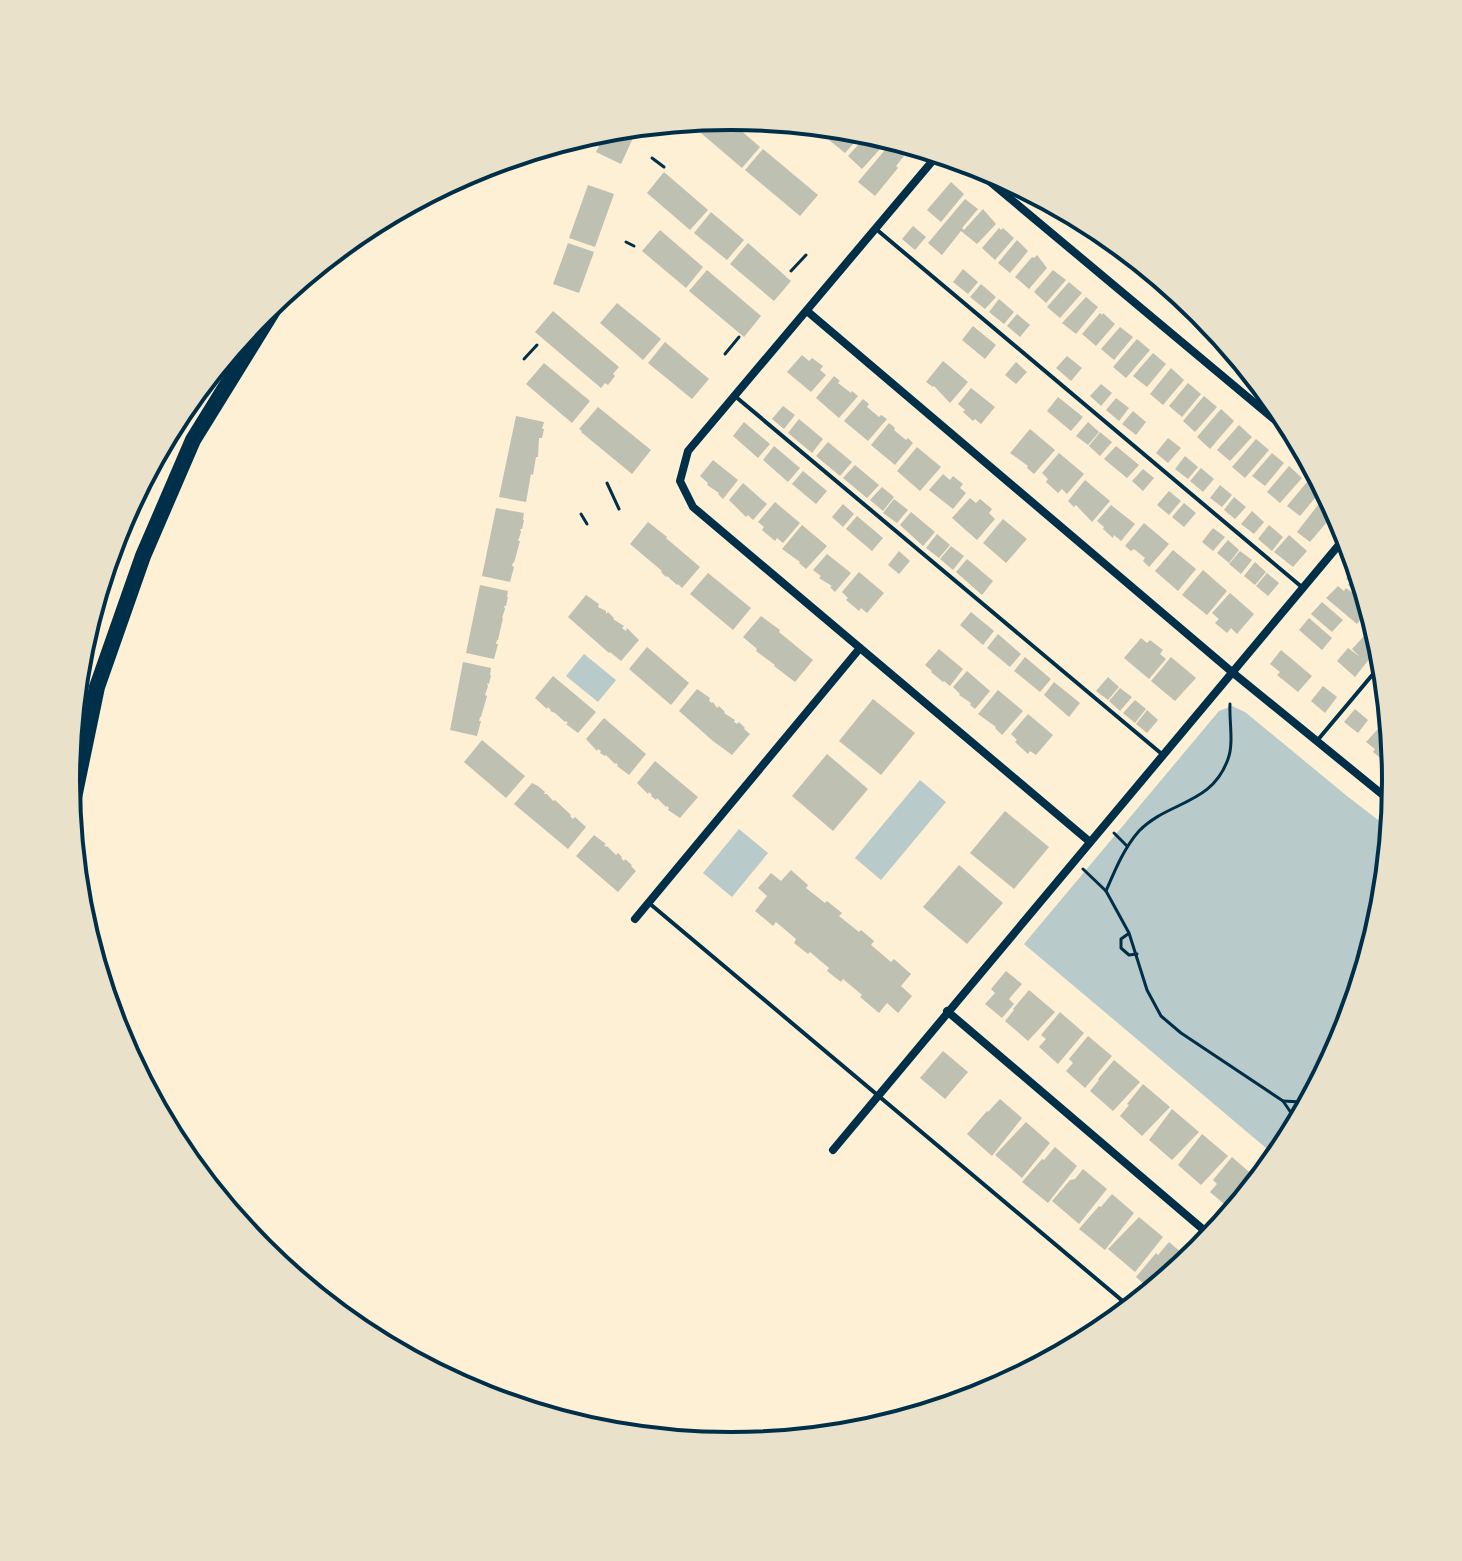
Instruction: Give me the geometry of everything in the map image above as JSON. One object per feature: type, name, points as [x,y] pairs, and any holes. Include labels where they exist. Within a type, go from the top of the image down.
[{"type":"highway","points":[[80,767],[97,687],[143,556],[193,440],[260,332]]},
{"type":"street","points":[[932,162],[688,451],[680,481],[693,507],[1090,842]]},
{"type":"street","points":[[995,186],[1269,415]]},
{"type":"street","points":[[807,311],[1232,672],[1382,794]]},
{"type":"street","points":[[833,1150],[1338,546]]},
{"type":"street","points":[[635,919],[860,648]]},
{"type":"street","points":[[947,1011],[1202,1229]]},
{"type":"lane","points":[[876,228],[1303,588]]},
{"type":"lane","points":[[735,396],[1163,755]]},
{"type":"lane","points":[[1316,742],[1373,675]]},
{"type":"lane","points":[[649,902],[1122,1301]]},
{"type":"path","points":[[652,158],[664,167]]},
{"type":"path","points":[[626,242],[634,246]]},
{"type":"path","points":[[791,271],[806,255]]},
{"type":"path","points":[[725,354],[739,337]]},
{"type":"path","points":[[524,359],[537,345]]},
{"type":"path","points":[[607,483],[619,509]]},
{"type":"path","points":[[581,514],[587,524]]},
{"type":"path","points":[[1106,891],[1127,846],[1140,831],[1151,820],[1203,794],[1218,778],[1230,752],[1230,704]]},
{"type":"path","points":[[1114,833],[1127,846]]},
{"type":"path","points":[[1083,869],[1106,891],[1129,933],[1147,990],[1169,1024],[1283,1101],[1291,1113]]},
{"type":"path","points":[[1129,933],[1121,939],[1121,948],[1129,955],[1137,954]]},
{"type":"path","points":[[1283,1101],[1297,1102]]},
{"type":"shaded area","points":[[584,654],[616,680],[598,702],[566,676]]},
{"type":"shaded area","points":[[1232,706],[1245,712],[1381,822],[1369,908],[1347,990],[1315,1068],[1267,1149],[1024,944],[1219,711]]},
{"type":"shaded area","points":[[920,780],[946,802],[881,880],[855,858]]},
{"type":"shaded area","points":[[739,829],[768,853],[732,897],[703,873]]},
{"type":"building","points":[[741,130],[760,147],[742,168],[698,131]]},
{"type":"building","points":[[633,137],[621,164],[596,152],[601,143]]},
{"type":"building","points":[[831,138],[855,142],[845,153],[829,140]]},
{"type":"building","points":[[860,143],[881,148],[862,169],[848,156]]},
{"type":"building","points":[[763,149],[818,195],[800,216],[745,170]]},
{"type":"building","points":[[886,149],[904,156],[875,196],[858,182]]},
{"type":"building","points":[[664,172],[708,210],[690,230],[647,193]]},
{"type":"building","points":[[951,182],[964,194],[941,222],[927,210]]},
{"type":"building","points":[[588,185],[614,194],[595,247],[569,238]]},
{"type":"building","points":[[965,199],[978,209],[962,228],[964,230],[983,209],[996,224],[977,244],[961,231],[942,255],[928,243]]},
{"type":"building","points":[[711,212],[744,240],[727,260],[694,233]]},
{"type":"building","points":[[913,226],[926,237],[915,250],[902,239]]},
{"type":"building","points":[[999,228],[1014,238],[995,260],[982,248]]},
{"type":"building","points":[[660,230],[703,267],[686,288],[642,251]]},
{"type":"building","points":[[1017,240],[1028,251],[1010,273],[998,263]]},
{"type":"building","points":[[568,243],[594,252],[579,293],[553,284]]},
{"type":"building","points":[[748,243],[791,281],[774,301],[730,264]]},
{"type":"building","points":[[1037,255],[1047,268],[1029,289],[1015,277]]},
{"type":"building","points":[[963,269],[978,282],[968,294],[953,282]]},
{"type":"building","points":[[707,270],[761,316],[744,337],[689,291]]},
{"type":"building","points":[[1053,270],[1066,280],[1046,303],[1034,292]]},
{"type":"building","points":[[1069,282],[1082,293],[1060,318],[1047,307]]},
{"type":"building","points":[[981,284],[996,297],[985,309],[970,297]]},
{"type":"building","points":[[1086,297],[1098,307],[1076,334],[1062,323]]},
{"type":"building","points":[[999,299],[1014,312],[1004,324],[989,312]]},
{"type":"building","points":[[617,303],[661,339],[643,360],[600,323]]},
{"type":"building","points":[[553,311],[619,367],[608,385],[605,383],[601,388],[535,332]]},
{"type":"building","points":[[1100,313],[1115,324],[1096,346],[1082,334]]},
{"type":"building","points":[[1017,314],[1030,325],[1020,337],[1007,326]]},
{"type":"building","points":[[973,326],[996,345],[985,359],[962,340]]},
{"type":"building","points":[[1120,327],[1133,337],[1114,360],[1101,349]]},
{"type":"building","points":[[1137,339],[1150,350],[1126,378],[1113,367]]},
{"type":"building","points":[[665,342],[709,379],[692,399],[648,363]]},
{"type":"building","points":[[1153,353],[1166,364],[1147,387],[1133,376]]},
{"type":"building","points":[[802,355],[823,366],[820,370],[826,375],[811,392],[787,372]]},
{"type":"building","points":[[1067,356],[1082,368],[1071,381],[1056,368]]},
{"type":"building","points":[[943,361],[968,382],[950,403],[926,382]]},
{"type":"building","points":[[1016,362],[1027,372],[1016,384],[1005,375]]},
{"type":"building","points":[[544,363],[590,401],[572,423],[526,384]]},
{"type":"building","points":[[1171,368],[1184,380],[1163,405],[1150,394]]},
{"type":"building","points":[[834,376],[840,381],[838,383],[858,396],[839,418],[816,398]]},
{"type":"building","points":[[1188,383],[1201,394],[1182,417],[1169,406]]},
{"type":"building","points":[[1101,384],[1112,393],[1101,406],[1090,396]]},
{"type":"building","points":[[971,388],[995,407],[981,424],[975,419],[973,421],[958,404]]},
{"type":"building","points":[[1204,396],[1217,407],[1195,432],[1183,421]]},
{"type":"building","points":[[1058,397],[1083,417],[1071,431],[1047,411]]},
{"type":"building","points":[[1116,398],[1129,408],[1119,421],[1106,410]]},
{"type":"building","points":[[863,399],[879,417],[881,415],[887,419],[868,441],[844,421]]},
{"type":"building","points":[[783,406],[795,415],[784,429],[772,419]]},
{"type":"building","points":[[598,407],[651,450],[632,474],[579,429]]},
{"type":"building","points":[[1221,409],[1234,421],[1210,449],[1197,437]]},
{"type":"building","points":[[1133,411],[1146,422],[1136,435],[1122,424]]},
{"type":"building","points":[[516,416],[544,422],[526,502],[499,497]]},
{"type":"building","points":[[799,419],[823,439],[812,453],[788,433]]},
{"type":"building","points":[[744,422],[770,444],[758,458],[733,436]]},
{"type":"building","points":[[1088,422],[1099,432],[1088,445],[1076,436]]},
{"type":"building","points":[[889,423],[913,443],[895,465],[871,445]]},
{"type":"building","points":[[1239,425],[1252,437],[1230,461],[1217,450]]},
{"type":"building","points":[[1030,429],[1055,450],[1034,474],[1010,453]]},
{"type":"building","points":[[1100,432],[1112,442],[1100,456],[1089,446]]},
{"type":"building","points":[[1168,438],[1181,448],[1168,463],[1156,453]]},
{"type":"building","points":[[1256,439],[1269,450],[1245,478],[1232,467]]},
{"type":"building","points":[[828,442],[852,462],[840,476],[816,456]]},
{"type":"building","points":[[774,446],[800,468],[788,482],[763,460]]},
{"type":"building","points":[[1116,446],[1139,465],[1127,478],[1104,459]]},
{"type":"building","points":[[917,447],[941,467],[920,491],[897,471]]},
{"type":"building","points":[[1059,453],[1084,474],[1067,494],[1062,489],[1058,493],[1046,482],[1048,479],[1042,473]]},
{"type":"building","points":[[1272,453],[1284,463],[1265,486],[1252,476]]},
{"type":"building","points":[[1185,456],[1198,467],[1188,479],[1175,469]]},
{"type":"building","points":[[713,460],[738,480],[723,499],[700,476]]},
{"type":"building","points":[[855,465],[879,485],[867,498],[843,478]]},
{"type":"building","points":[[1289,466],[1302,478],[1280,503],[1267,492]]},
{"type":"building","points":[[1201,468],[1214,479],[1203,492],[1190,481]]},
{"type":"building","points":[[1143,469],[1154,478],[1143,491],[1132,481]]},
{"type":"building","points":[[803,471],[827,491],[816,504],[792,484]]},
{"type":"building","points":[[943,474],[950,480],[953,476],[963,484],[960,488],[966,493],[953,509],[929,490]]},
{"type":"building","points":[[1085,480],[1110,501],[1092,522],[1068,501]]},
{"type":"building","points":[[1307,482],[1311,485],[1316,496],[1300,516],[1287,506]]},
{"type":"building","points":[[743,483],[767,504],[753,520],[729,500]]},
{"type":"building","points":[[1220,485],[1232,495],[1222,507],[1210,498]]},
{"type":"building","points":[[882,487],[894,497],[883,511],[870,500]]},
{"type":"building","points":[[1169,491],[1181,501],[1169,515],[1157,505]]},
{"type":"building","points":[[1234,497],[1246,507],[1235,519],[1224,510]]},
{"type":"building","points":[[970,498],[976,503],[980,499],[992,509],[989,513],[995,519],[977,540],[952,518]]},
{"type":"building","points":[[894,499],[908,510],[897,523],[883,513]]},
{"type":"building","points":[[775,502],[800,523],[783,543],[777,538],[775,541],[758,522]]},
{"type":"building","points":[[1184,503],[1196,513],[1184,527],[1172,517]]},
{"type":"building","points":[[1320,503],[1328,521],[1310,542],[1297,532]]},
{"type":"building","points":[[843,504],[854,514],[843,527],[832,517]]},
{"type":"building","points":[[1111,505],[1135,524],[1121,541],[1114,535],[1113,538],[1097,521]]},
{"type":"building","points":[[496,508],[524,513],[510,582],[482,576]]},
{"type":"building","points":[[1252,511],[1264,522],[1254,534],[1241,524]]},
{"type":"building","points":[[911,512],[935,532],[923,546],[900,525]]},
{"type":"building","points":[[857,516],[883,538],[872,551],[846,529]]},
{"type":"building","points":[[1003,519],[1027,539],[1006,563],[983,543]]},
{"type":"building","points":[[648,522],[700,567],[682,588],[630,544]]},
{"type":"building","points":[[1144,523],[1169,544],[1149,567],[1143,561],[1145,558],[1125,546]]},
{"type":"building","points":[[802,525],[827,546],[806,569],[782,549]]},
{"type":"building","points":[[1269,525],[1283,537],[1272,551],[1258,539]]},
{"type":"building","points":[[1213,528],[1225,537],[1213,551],[1202,542]]},
{"type":"building","points":[[937,534],[950,545],[939,558],[926,548]]},
{"type":"building","points":[[1289,535],[1307,551],[1293,567],[1274,552]]},
{"type":"building","points":[[1228,540],[1239,550],[1229,563],[1217,553]]},
{"type":"building","points":[[951,546],[964,556],[953,570],[940,559]]},
{"type":"building","points":[[1173,550],[1196,569],[1178,591],[1155,571]]},
{"type":"building","points":[[899,551],[910,561],[899,574],[888,565]]},
{"type":"building","points":[[1240,551],[1252,560],[1241,574],[1229,564]]},
{"type":"building","points":[[827,554],[851,573],[835,592],[813,570]]},
{"type":"building","points":[[967,559],[993,581],[982,595],[956,572]]},
{"type":"building","points":[[1255,562],[1266,572],[1255,585],[1244,576]]},
{"type":"building","points":[[1203,570],[1227,591],[1207,615],[1182,595]]},
{"type":"building","points":[[859,572],[884,593],[867,613],[861,608],[859,611],[842,592]]},
{"type":"building","points":[[708,573],[751,608],[733,630],[690,594]]},
{"type":"building","points":[[1267,573],[1279,583],[1268,596],[1256,586]]},
{"type":"building","points":[[480,585],[508,591],[494,659],[466,653]]},
{"type":"building","points":[[1338,586],[1344,591],[1346,588],[1355,595],[1361,618],[1357,624],[1326,598]]},
{"type":"building","points":[[1230,593],[1254,614],[1237,634],[1231,628],[1227,633],[1215,623],[1219,619],[1212,613]]},
{"type":"building","points":[[586,595],[639,640],[621,661],[568,617]]},
{"type":"building","points":[[1322,602],[1343,620],[1332,632],[1311,614]]},
{"type":"building","points":[[971,612],[994,631],[983,645],[960,625]]},
{"type":"building","points":[[761,616],[813,660],[795,682],[743,637]]},
{"type":"building","points":[[1309,618],[1332,638],[1322,650],[1299,630]]},
{"type":"building","points":[[998,634],[1021,654],[1010,667],[987,648]]},
{"type":"building","points":[[1366,637],[1370,658],[1355,677],[1337,661],[1348,648],[1360,657],[1352,649]]},
{"type":"building","points":[[1141,638],[1147,643],[1150,640],[1163,650],[1160,654],[1166,659],[1149,679],[1124,658]]},
{"type":"building","points":[[647,647],[689,683],[671,705],[629,669]]},
{"type":"building","points":[[939,649],[963,669],[950,686],[925,665]]},
{"type":"building","points":[[1281,650],[1312,676],[1298,692],[1277,675],[1280,672],[1270,664]]},
{"type":"building","points":[[1025,657],[1051,679],[1040,692],[1014,671]]},
{"type":"building","points":[[1171,657],[1196,678],[1175,701],[1151,681]]},
{"type":"building","points":[[463,662],[491,668],[477,736],[450,730]]},
{"type":"building","points":[[967,671],[990,691],[975,709],[953,687]]},
{"type":"building","points":[[553,676],[596,712],[578,733],[535,698]]},
{"type":"building","points":[[1108,677],[1119,687],[1108,700],[1096,691]]},
{"type":"building","points":[[1054,682],[1080,703],[1069,717],[1044,695]]},
{"type":"building","points":[[1323,686],[1337,697],[1325,713],[1311,701]]},
{"type":"building","points":[[1120,688],[1132,697],[1120,711],[1109,701]]},
{"type":"building","points":[[697,689],[750,734],[732,755],[679,711]]},
{"type":"building","points":[[998,690],[1023,711],[1002,735],[978,714]]},
{"type":"building","points":[[873,699],[915,733],[881,775],[839,741]]},
{"type":"building","points":[[1135,700],[1146,709],[1135,723],[1123,713]]},
{"type":"building","points":[[1355,709],[1368,720],[1358,733],[1344,722]]},
{"type":"building","points":[[1147,710],[1158,720],[1147,733],[1136,724]]},
{"type":"building","points":[[1028,714],[1053,735],[1036,755],[1030,751],[1028,754],[1011,734]]},
{"type":"building","points":[[604,718],[646,754],[629,775],[586,739]]},
{"type":"building","points":[[1378,729],[1380,731],[1381,759],[1373,752],[1375,749],[1366,742]]},
{"type":"building","points":[[482,740],[525,776],[506,798],[464,762]]},
{"type":"building","points":[[827,754],[868,789],[833,831],[792,796]]},
{"type":"building","points":[[655,761],[698,797],[680,818],[637,783]]},
{"type":"building","points":[[532,783],[586,827],[568,849],[514,804]]},
{"type":"building","points":[[1005,811],[1049,847],[1014,889],[970,853]]},
{"type":"building","points":[[594,835],[636,871],[618,892],[576,856]]},
{"type":"building","points":[[959,865],[1003,903],[967,944],[923,907]]},
{"type":"building","points":[[791,870],[808,885],[806,888],[825,903],[827,901],[842,913],[839,916],[874,941],[871,945],[911,974],[901,986],[912,996],[898,1013],[887,1003],[879,1013],[843,979],[841,982],[810,952],[808,954],[794,943],[796,939],[776,922],[773,926],[755,911],[767,896],[758,888],[771,873],[781,881]]},
{"type":"building","points":[[1006,971],[1022,984],[1009,999],[1014,1004],[1002,1018],[985,1004],[995,993],[991,989]]},
{"type":"building","points":[[1029,990],[1055,1012],[1028,1041],[1005,1021]]},
{"type":"building","points":[[1060,1012],[1084,1033],[1058,1064],[1039,1047],[1046,1039],[1041,1035]]},
{"type":"building","points":[[1088,1036],[1112,1056],[1085,1088],[1066,1071],[1073,1063],[1069,1059]]},
{"type":"building","points":[[943,1051],[968,1072],[945,1099],[920,1078]]},
{"type":"building","points":[[1114,1060],[1140,1082],[1113,1111],[1090,1091]]},
{"type":"building","points":[[1143,1084],[1170,1107],[1142,1136],[1120,1116]]},
{"type":"building","points":[[1000,1099],[1022,1118],[992,1156],[967,1134]]},
{"type":"building","points":[[1172,1109],[1199,1132],[1172,1160],[1149,1140]]},
{"type":"building","points":[[1026,1122],[1050,1143],[1022,1178],[995,1155]]},
{"type":"building","points":[[1202,1134],[1228,1156],[1201,1185],[1178,1165]]},
{"type":"building","points":[[1055,1147],[1077,1166],[1048,1203],[1022,1182]]},
{"type":"building","points":[[1232,1157],[1250,1173],[1225,1204],[1210,1192],[1217,1184],[1213,1180]]},
{"type":"building","points":[[1083,1169],[1107,1189],[1079,1224],[1052,1201]]},
{"type":"building","points":[[1112,1194],[1134,1213],[1105,1250],[1079,1229]]},
{"type":"building","points":[[1139,1217],[1163,1237],[1135,1272],[1108,1249]]},
{"type":"building","points":[[1169,1242],[1180,1251],[1143,1284],[1136,1277],[1156,1253],[1158,1255]]}]
